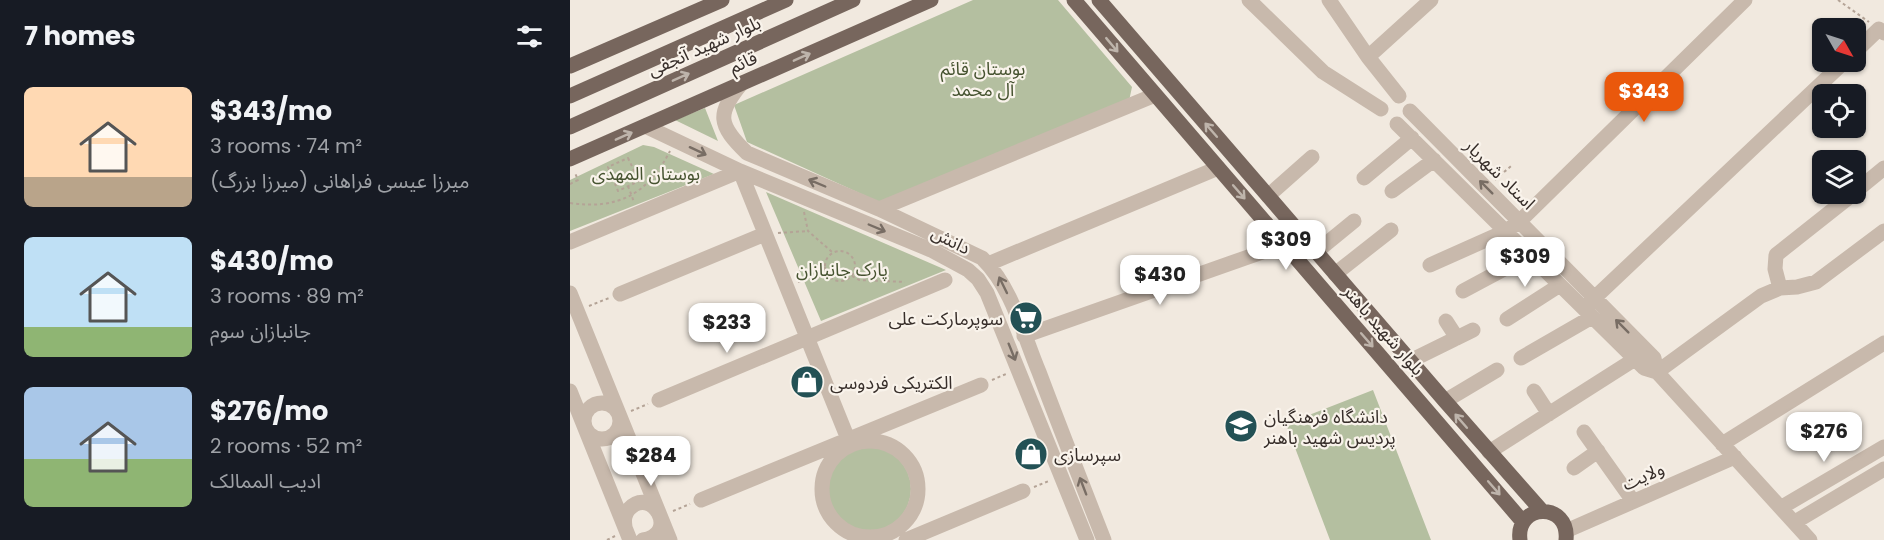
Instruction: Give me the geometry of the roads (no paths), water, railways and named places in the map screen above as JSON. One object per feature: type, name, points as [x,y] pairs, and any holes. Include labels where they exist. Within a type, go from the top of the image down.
[{"type":"main road","points":[[570,66],[722,0]]},
{"type":"main road","name":"بلوار شهید آنجفی","points":[[570,96],[786,0]]},
{"type":"main road","name":"بلوار شهید آنجفی","points":[[570,127],[853,0]]},
{"type":"main road","name":"قائم","points":[[570,159],[931,0]]},
{"type":"main road","name":"بلوار شهید باهنر","points":[[1074,0],[1523,522]]},
{"type":"main road","name":"بلوار شهید باهنر","points":[[1099,0],[1489,452],[1542,511],[1555,514],[1564,525],[1566,536]]},
{"type":"main road","points":[[1520,540],[1520,529],[1523,522],[1542,511]]},
{"type":"street","points":[[1249,0],[1323,72],[1381,109],[1384,118],[1392,124],[1406,120],[1410,111],[1407,101],[1399,96],[1368,57],[1329,0]]},
{"type":"street","points":[[1368,57],[1431,0]]},
{"type":"street","points":[[1430,265],[1513,226],[1745,0]]},
{"type":"street","points":[[1866,43],[1881,31]]},
{"type":"street","points":[[1521,358],[1590,308],[1834,72]]},
{"type":"street","points":[[742,84],[727,101],[723,113],[726,127],[734,141],[747,153],[740,171],[848,441]]},
{"type":"street","points":[[879,209],[1155,95]]},
{"type":"street","points":[[1381,109],[1389,97],[1399,96]]},
{"type":"street","name":"استاد شهریار","points":[[1410,111],[1486,188],[1530,255],[1560,285],[1654,358],[1657,372],[1810,540]]},
{"type":"street","name":"استاد شهریار","points":[[1397,124],[1434,160],[1513,226],[1635,359],[1644,368],[1657,372]]},
{"type":"street","name":"دانش","points":[[645,126],[740,171],[931,250],[968,270],[978,279],[987,292],[1087,540]]},
{"type":"street","points":[[1364,178],[1412,138]]},
{"type":"street","name":"دانش","points":[[747,153],[879,209],[982,258],[988,264],[1002,281],[1104,540]]},
{"type":"street","points":[[1268,196],[1312,158]]},
{"type":"street","points":[[1392,191],[1434,160]]},
{"type":"street","points":[[988,264],[1218,168]]},
{"type":"street","points":[[1866,182],[1884,168]]},
{"type":"street","points":[[570,242],[740,171]]},
{"type":"street","points":[[1780,288],[1775,269],[1776,255],[1839,204]]},
{"type":"street","points":[[1316,252],[1354,221]]},
{"type":"street","points":[[1335,274],[1391,230]]},
{"type":"street","points":[[1657,372],[1761,296],[1780,288],[1797,287],[1816,282],[1884,231]]},
{"type":"street","points":[[620,294],[765,234]]},
{"type":"street","points":[[1024,336],[1285,244]]},
{"type":"street","points":[[1463,291],[1530,255]]},
{"type":"street","points":[[659,400],[945,280]]},
{"type":"street","points":[[1507,319],[1560,285]]},
{"type":"street","points":[[570,293],[573,312],[620,416],[670,540]]},
{"type":"street","points":[[1446,321],[1457,338]]},
{"type":"street","points":[[1410,361],[1473,330]]},
{"type":"street","points":[[1722,444],[1884,343]]},
{"type":"street","points":[[1489,452],[1635,359]]},
{"type":"street","points":[[1445,401],[1497,370]]},
{"type":"street","points":[[701,500],[981,385]]},
{"type":"street","points":[[570,391],[628,535]]},
{"type":"street","points":[[1534,391],[1548,414]]},
{"type":"street","points":[[596,404],[613,406],[620,416],[619,428],[611,437],[599,439],[593,437],[585,428],[585,416],[591,406],[596,404]]},
{"type":"street","points":[[1584,432],[1633,501]]},
{"type":"street","points":[[848,441],[879,441],[894,446],[906,456],[915,469],[919,485],[917,500],[911,515],[888,537],[856,536],[842,529],[831,518],[824,504],[821,489],[824,473],[831,459],[848,441]]},
{"type":"street","points":[[1782,507],[1884,447]]},
{"type":"street","points":[[1574,468],[1598,451]]},
{"type":"street","name":"ولایت","points":[[1566,536],[1633,501],[1735,457]]},
{"type":"street","points":[[1795,522],[1884,469]]},
{"type":"street","points":[[906,540],[1023,491]]},
{"type":"street","points":[[648,503],[653,506],[661,522],[657,533],[642,540],[628,535],[624,518],[630,507],[635,504],[648,503]]},
{"type":"place","name":"سوپرمارکت علی","points":[[1026,318]]},
{"type":"place","name":"الکتریکی فردوسی","points":[[807,382]]},
{"type":"place","name":"دانشگاه فرهنگیان پردیس شهید باهنر","points":[[1241,426]]},
{"type":"place","name":"سپرسازی","points":[[1031,454]]},
{"type":"park label","name":"بوستان قائم آل محمد","points":[[983,78]]},
{"type":"park label","name":"بوستان المهدی","points":[[646,173]]},
{"type":"park label","name":"پارک جانبازان","points":[[842,269]]}]
